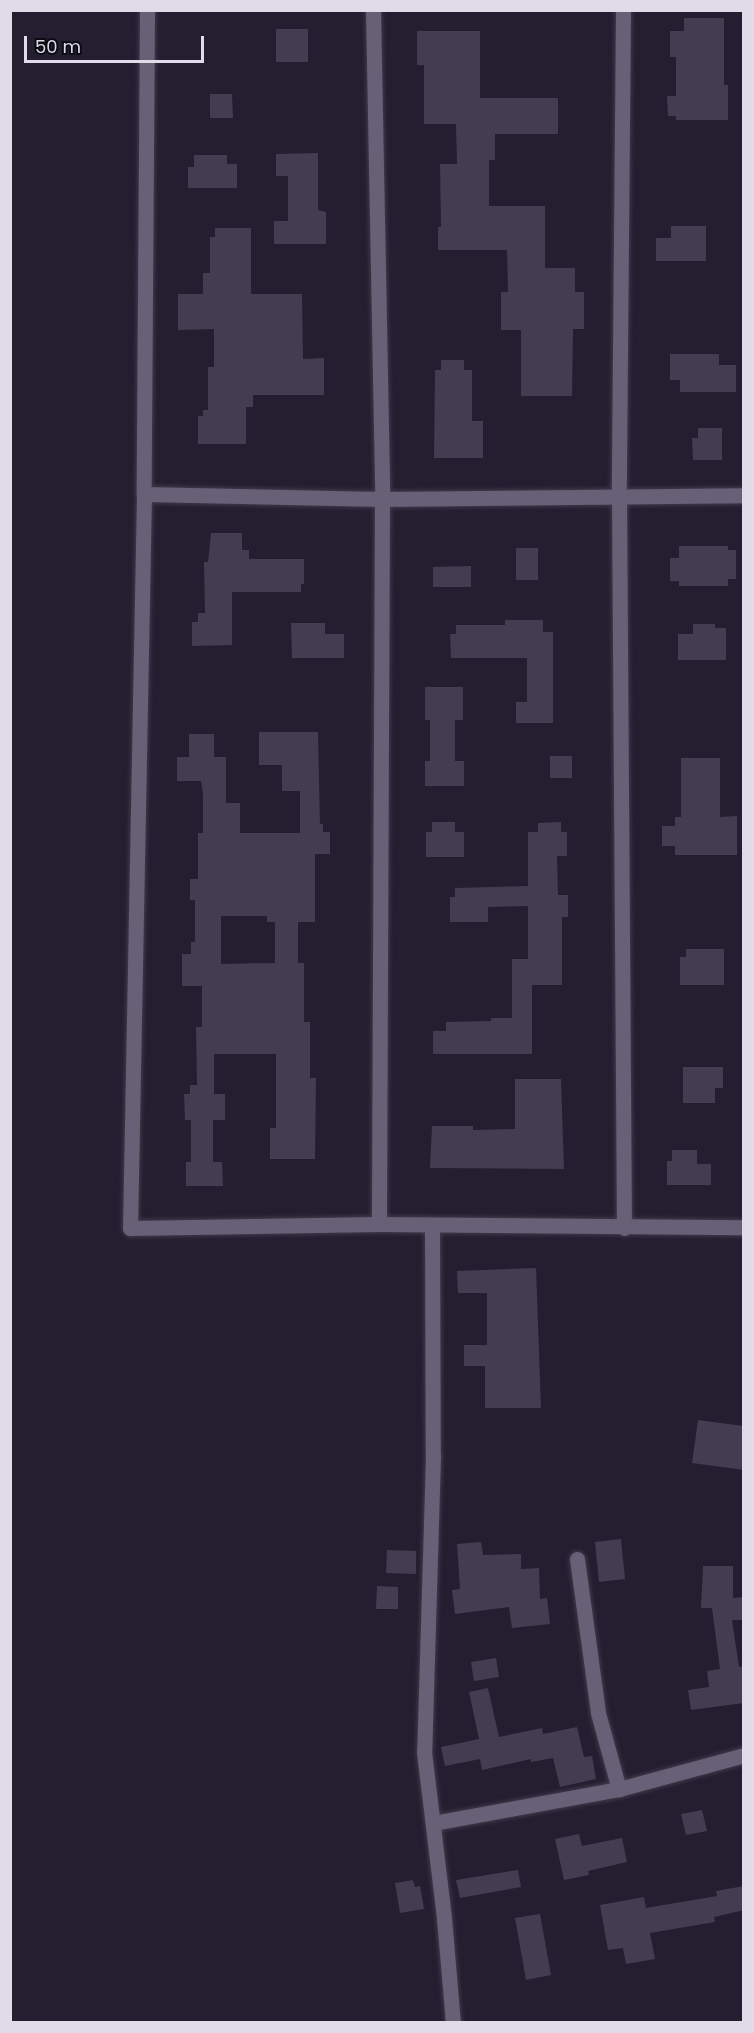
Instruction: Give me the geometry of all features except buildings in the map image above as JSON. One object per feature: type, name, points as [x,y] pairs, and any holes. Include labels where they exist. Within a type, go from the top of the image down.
[{"type":"street","points":[[147,10],[144,494],[130,1228],[379,1224],[624,1228],[744,1227]]},
{"type":"street","points":[[373,10],[382,499],[379,1224]]},
{"type":"street","points":[[623,10],[619,496],[624,1228]]},
{"type":"street","points":[[144,494],[382,499],[744,495]]},
{"type":"street","points":[[432,1225],[433,1456],[424,1752],[444,1918],[453,2022]]},
{"type":"street","points":[[577,1559],[598,1713],[619,1789]]},
{"type":"street","points":[[433,1823],[619,1789],[744,1755]]}]
